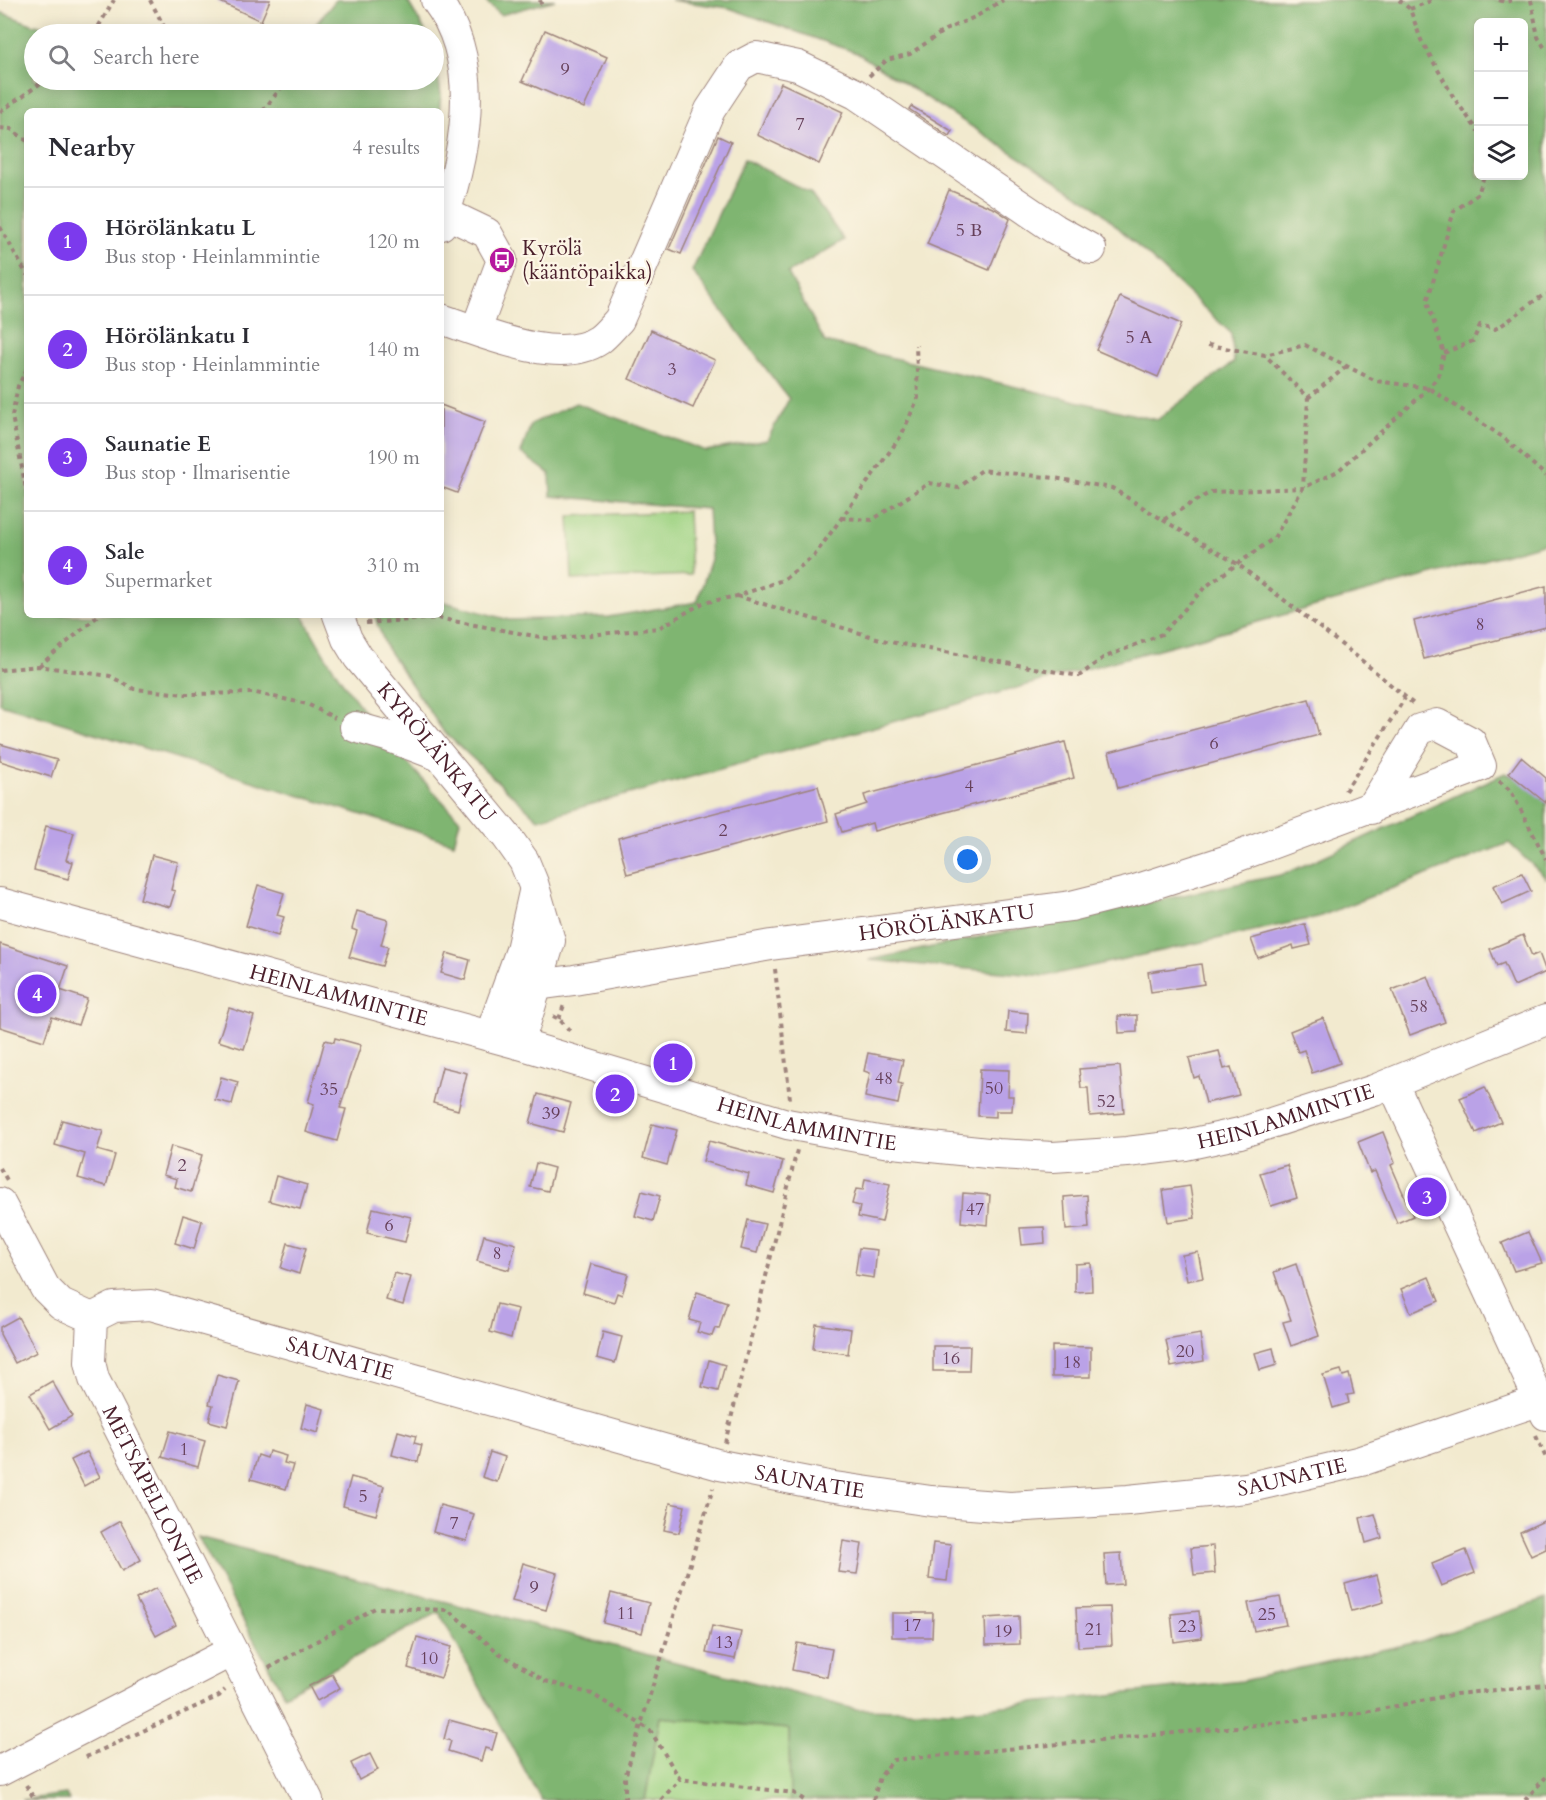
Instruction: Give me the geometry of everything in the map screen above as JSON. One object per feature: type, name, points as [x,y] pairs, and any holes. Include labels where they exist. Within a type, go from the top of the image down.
[{"type":"street","points":[[436,0],[454,33]]},
{"type":"street","points":[[444,215],[460,158],[465,121],[461,57],[454,33],[450,0]]},
{"type":"street","points":[[444,320],[534,350],[569,349],[598,341],[619,320],[710,110],[739,66],[756,57],[798,66],[856,94],[1055,229],[1091,249]]},
{"type":"street","points":[[444,219],[488,233],[502,260],[476,330]]},
{"type":"street","name":"KYRÖLÄNKATU","points":[[340,620],[358,657],[507,837],[524,861],[535,889],[550,941],[490,1036]]},
{"type":"street","points":[[1371,808],[1420,729],[1437,724],[1471,742],[1480,766]]},
{"type":"street","points":[[355,727],[387,736],[440,756]]},
{"type":"street","name":"HÖRÖLÄNKATU","points":[[523,982],[771,945],[1071,906],[1135,890],[1228,860],[1480,766]]},
{"type":"street","name":"HEINLAMMINTIE","points":[[0,903],[519,1044],[787,1124],[884,1142],[997,1154],[1053,1156],[1127,1152],[1185,1145],[1288,1119],[1393,1084],[1546,1020]]},
{"type":"street","name":"KYRÖLÄNKATU","points":[[519,1044],[523,982]]},
{"type":"street","points":[[1393,1084],[1542,1408]]},
{"type":"street","points":[[0,1203],[45,1288],[61,1304],[92,1318]]},
{"type":"street","name":"SAUNATIE","points":[[92,1318],[114,1307],[151,1305],[720,1465],[828,1486],[931,1501],[1010,1507],[1128,1500],[1246,1488],[1361,1461],[1542,1408]]},
{"type":"street","name":"METSÄPELLONTIE","points":[[92,1318],[90,1362],[94,1379],[246,1666],[308,1800]]},
{"type":"street","points":[[0,1770],[246,1666]]},
{"type":"path","points":[[100,24],[114,0]]},
{"type":"path","points":[[150,0],[163,24]]},
{"type":"path","points":[[540,0],[542,7]]},
{"type":"path","points":[[856,94],[865,79],[887,60],[910,54],[945,30],[977,16],[1003,0]]},
{"type":"path","points":[[1399,0],[1410,9],[1421,40],[1454,98],[1476,126]]},
{"type":"path","points":[[1410,9],[1433,0]]},
{"type":"path","points":[[1499,0],[1505,2],[1514,0]]},
{"type":"path","points":[[1531,0],[1538,37],[1546,50]]},
{"type":"path","points":[[0,112],[31,90]]},
{"type":"path","points":[[265,108],[280,90]]},
{"type":"path","points":[[0,128],[11,129],[24,139]]},
{"type":"path","points":[[1163,520],[1211,492],[1303,488],[1338,471],[1429,388],[1438,376],[1443,353],[1427,302],[1454,212],[1478,194],[1483,180]]},
{"type":"path","points":[[0,227],[24,270]]},
{"type":"path","points":[[1443,353],[1473,341],[1480,325],[1495,329],[1514,319],[1530,303],[1546,294]]},
{"type":"path","points":[[340,620],[437,618],[551,639],[659,628],[703,603],[737,596],[783,580],[814,556],[902,436],[918,398],[916,345]]},
{"type":"path","points":[[1208,345],[1265,355],[1305,345],[1376,381],[1429,388],[1504,438],[1546,476]]},
{"type":"path","points":[[1265,355],[1308,398]]},
{"type":"path","points":[[737,596],[890,642],[1079,676],[1103,658],[1162,634],[1205,587],[1274,538],[1303,488],[1308,398],[1347,366]]},
{"type":"path","points":[[24,375],[18,386],[12,416],[24,478]]},
{"type":"path","points":[[840,518],[872,520],[929,483],[958,488],[982,470],[1112,488],[1239,565],[1360,659],[1437,724]]},
{"type":"path","points":[[38,666],[95,618]]},
{"type":"path","points":[[0,670],[38,666],[110,676],[134,689],[185,694],[255,693],[307,704],[355,727]]},
{"type":"path","points":[[1340,800],[1405,698]]},
{"type":"path","points":[[1480,766],[1511,791],[1546,860]]},
{"type":"path","points":[[771,945],[792,1107]]},
{"type":"path","points":[[571,1033],[581,1036]]},
{"type":"path","points":[[79,1760],[219,1696],[246,1666],[375,1608],[448,1610],[508,1659],[545,1681],[592,1694],[650,1730],[680,1779]]},
{"type":"path","points":[[873,1800],[880,1777],[893,1760],[1350,1714],[1456,1694],[1546,1685]]},
{"type":"path","points":[[1525,1800],[1546,1777]]},
{"type":"path","points":[[34,1800],[26,1784],[36,1779]]},
{"type":"path","points":[[661,1800],[680,1779]]},
{"type":"path","points":[[680,1779],[794,1793],[804,1800]]},
{"type":"green space","points":[[336,0],[407,0],[421,24],[316,24]]},
{"type":"green space","points":[[484,0],[555,0],[501,15]]},
{"type":"green space","points":[[671,0],[1546,0],[1546,543],[538,819],[443,731],[386,647],[375,618],[444,618],[444,602],[509,620],[608,617],[697,602],[711,559],[708,509],[551,496],[550,474],[521,453],[531,424],[576,403],[706,451],[767,440],[789,399],[692,271],[744,159],[810,193],[844,240],[788,273],[825,342],[1157,420],[1234,362],[1231,333],[1094,205],[857,53],[729,8]]},
{"type":"green space","points":[[0,12],[31,24],[24,24],[24,90],[440,90],[439,108],[24,108],[24,618],[305,618],[318,644],[354,698],[394,748],[460,820],[454,843],[0,704]]},
{"type":"green space","points":[[688,511],[691,575],[572,580],[569,516]]},
{"type":"green space","points":[[1505,773],[1546,790],[1546,878],[1509,843],[1318,917],[1046,976],[869,960],[1285,874]]},
{"type":"green space","points":[[198,1537],[855,1709],[956,1711],[1242,1681],[1422,1641],[1546,1599],[1546,1800],[790,1800],[789,1729],[660,1717],[645,1800],[541,1800],[439,1612],[284,1695]]},
{"type":"green space","points":[[660,1717],[789,1729],[790,1800],[645,1800]]},
{"type":"green space","points":[[66,1794],[69,1800],[22,1800]]},
{"type":"building","points":[[216,0],[270,0],[261,21]]},
{"type":"building","points":[[545,30],[607,57],[584,108],[522,81]]},
{"type":"building","points":[[781,83],[843,112],[819,164],[757,135]]},
{"type":"building","points":[[911,106],[952,131],[949,136],[909,109]]},
{"type":"building","points":[[718,136],[731,142],[681,254],[669,249]]},
{"type":"building","points":[[949,190],[995,209],[1010,219],[989,270],[927,244]]},
{"type":"building","points":[[1120,297],[1181,324],[1158,377],[1096,350]]},
{"type":"building","points":[[651,330],[715,360],[693,408],[629,379]]},
{"type":"building","points":[[444,406],[485,422],[457,493],[444,488]]},
{"type":"building","points":[[1546,586],[1546,627],[1424,659],[1414,621]]},
{"type":"building","points":[[1309,699],[1319,735],[1118,788],[1109,752]]},
{"type":"building","points":[[1065,742],[1074,778],[874,831],[872,823],[842,832],[836,814],[867,804],[864,795]]},
{"type":"building","points":[[0,744],[57,760],[51,777],[0,761]]},
{"type":"building","points":[[1521,757],[1546,778],[1546,803],[1509,773]]},
{"type":"building","points":[[818,786],[828,821],[627,874],[618,838]]},
{"type":"building","points":[[46,826],[74,833],[66,860],[73,862],[68,879],[34,870]]},
{"type":"building","points":[[152,855],[178,862],[171,890],[175,891],[170,907],[140,899]]},
{"type":"building","points":[[1522,873],[1531,891],[1502,904],[1493,886]]},
{"type":"building","points":[[258,885],[284,893],[277,915],[284,917],[278,936],[246,926]]},
{"type":"building","points":[[357,911],[388,920],[381,945],[388,947],[382,966],[349,957],[357,931],[352,929]]},
{"type":"building","points":[[1305,924],[1311,945],[1294,949],[1293,945],[1258,958],[1251,939]]},
{"type":"building","points":[[1523,935],[1532,956],[1539,953],[1546,972],[1514,986],[1504,963],[1497,966],[1490,949]]},
{"type":"building","points":[[0,944],[68,966],[60,990],[87,999],[78,1025],[52,1017],[44,1041],[0,1027]]},
{"type":"building","points":[[447,953],[470,960],[465,980],[441,973]]},
{"type":"building","points":[[1201,964],[1204,984],[1151,992],[1148,972]]},
{"type":"building","points":[[1428,976],[1445,1022],[1410,1035],[1392,990]]},
{"type":"building","points":[[229,1008],[254,1016],[244,1049],[218,1041]]},
{"type":"building","points":[[1008,1011],[1028,1013],[1027,1034],[1006,1032]]},
{"type":"building","points":[[1137,1015],[1137,1032],[1119,1033],[1118,1016]]},
{"type":"building","points":[[1323,1018],[1340,1063],[1312,1073],[1304,1050],[1298,1052],[1290,1031]]},
{"type":"building","points":[[335,1038],[361,1045],[340,1108],[346,1109],[337,1141],[306,1132],[314,1104],[308,1102],[325,1040],[334,1042]]},
{"type":"building","points":[[1219,1051],[1224,1069],[1231,1067],[1239,1095],[1206,1103],[1199,1076],[1194,1078],[1189,1058]]},
{"type":"building","points":[[868,1053],[903,1060],[898,1083],[902,1084],[898,1104],[865,1097],[870,1073],[864,1071]]},
{"type":"building","points":[[1120,1066],[1124,1113],[1090,1116],[1088,1088],[1081,1088],[1079,1069]]},
{"type":"building","points":[[442,1067],[467,1073],[458,1110],[433,1103]]},
{"type":"building","points":[[980,1069],[1009,1070],[1008,1096],[1013,1096],[1012,1111],[996,1111],[996,1117],[978,1116]]},
{"type":"building","points":[[221,1077],[238,1082],[232,1104],[215,1100]]},
{"type":"building","points":[[1485,1087],[1501,1122],[1476,1133],[1460,1098]]},
{"type":"building","points":[[538,1094],[571,1103],[563,1132],[530,1123]]},
{"type":"building","points":[[62,1120],[103,1131],[97,1150],[115,1155],[106,1186],[78,1178],[85,1154],[55,1145]]},
{"type":"building","points":[[652,1124],[677,1130],[667,1165],[643,1158]]},
{"type":"building","points":[[1383,1132],[1395,1163],[1391,1165],[1413,1216],[1397,1223],[1375,1171],[1370,1173],[1358,1142]]},
{"type":"building","points":[[709,1141],[783,1161],[774,1193],[746,1185],[749,1174],[703,1161]]},
{"type":"building","points":[[171,1146],[202,1155],[191,1192],[175,1187],[177,1179],[163,1175]]},
{"type":"building","points":[[536,1163],[554,1168],[548,1191],[530,1187]]},
{"type":"building","points":[[1287,1165],[1297,1198],[1271,1206],[1260,1173]]},
{"type":"building","points":[[276,1176],[307,1185],[300,1209],[269,1201]]},
{"type":"building","points":[[865,1179],[890,1184],[882,1222],[858,1217],[860,1206],[852,1204],[856,1189],[863,1190]]},
{"type":"building","points":[[1190,1186],[1195,1218],[1168,1222],[1163,1190]]},
{"type":"building","points":[[642,1191],[660,1196],[653,1221],[635,1216]]},
{"type":"building","points":[[963,1193],[990,1195],[988,1225],[961,1222]]},
{"type":"building","points":[[1087,1195],[1089,1228],[1066,1230],[1064,1197]]},
{"type":"building","points":[[373,1208],[411,1217],[405,1242],[367,1233]]},
{"type":"building","points":[[183,1215],[202,1221],[194,1249],[175,1243]]},
{"type":"building","points":[[748,1220],[765,1224],[757,1253],[741,1249]]},
{"type":"building","points":[[1044,1227],[1045,1243],[1022,1245],[1020,1228]]},
{"type":"building","points":[[1528,1232],[1542,1263],[1514,1271],[1502,1243]]},
{"type":"building","points":[[484,1235],[516,1244],[509,1270],[477,1261]]},
{"type":"building","points":[[288,1243],[306,1248],[299,1274],[281,1268]]},
{"type":"building","points":[[859,1248],[877,1250],[874,1278],[855,1275]]},
{"type":"building","points":[[1198,1252],[1203,1278],[1187,1281],[1182,1255]]},
{"type":"building","points":[[1091,1263],[1092,1291],[1075,1292],[1075,1264]]},
{"type":"building","points":[[591,1264],[628,1274],[622,1295],[617,1293],[614,1302],[583,1293]]},
{"type":"building","points":[[1296,1264],[1319,1336],[1291,1346],[1283,1322],[1291,1320],[1274,1272]]},
{"type":"building","points":[[394,1273],[411,1277],[403,1305],[386,1300]]},
{"type":"building","points":[[1429,1277],[1439,1301],[1411,1313],[1401,1289]]},
{"type":"building","points":[[697,1292],[727,1302],[719,1329],[715,1328],[712,1336],[697,1332],[700,1323],[689,1320]]},
{"type":"building","points":[[497,1304],[518,1309],[511,1338],[490,1332]]},
{"type":"building","points":[[18,1317],[37,1352],[15,1363],[0,1334],[0,1327]]},
{"type":"building","points":[[816,1324],[851,1329],[848,1354],[813,1349]]},
{"type":"building","points":[[603,1332],[622,1337],[615,1363],[597,1358]]},
{"type":"building","points":[[1200,1334],[1204,1361],[1171,1367],[1166,1340]]},
{"type":"building","points":[[933,1346],[970,1346],[969,1371],[933,1371]]},
{"type":"building","points":[[1052,1346],[1091,1347],[1091,1377],[1052,1377]]},
{"type":"building","points":[[1273,1348],[1277,1365],[1260,1370],[1255,1353]]},
{"type":"building","points":[[709,1360],[725,1365],[718,1391],[702,1387]]},
{"type":"building","points":[[1341,1370],[1343,1376],[1349,1374],[1354,1394],[1347,1395],[1349,1403],[1333,1408],[1323,1375]]},
{"type":"building","points":[[217,1375],[239,1381],[227,1426],[209,1421],[213,1405],[209,1404]]},
{"type":"building","points":[[52,1381],[72,1416],[50,1429],[30,1394]]},
{"type":"building","points":[[307,1404],[324,1409],[318,1433],[301,1428]]},
{"type":"building","points":[[170,1431],[205,1441],[198,1467],[162,1457]]},
{"type":"building","points":[[398,1431],[416,1436],[414,1443],[422,1445],[418,1462],[392,1455]]},
{"type":"building","points":[[269,1451],[286,1456],[284,1463],[293,1465],[286,1489],[251,1479],[258,1455],[267,1458]]},
{"type":"building","points":[[87,1452],[100,1477],[84,1486],[71,1460]]},
{"type":"building","points":[[490,1452],[505,1457],[497,1482],[482,1477]]},
{"type":"building","points":[[351,1477],[384,1486],[376,1515],[343,1506]]},
{"type":"building","points":[[670,1503],[685,1506],[679,1533],[664,1530]]},
{"type":"building","points":[[440,1505],[474,1514],[467,1541],[433,1532]]},
{"type":"building","points":[[1375,1514],[1382,1538],[1366,1543],[1360,1518]]},
{"type":"building","points":[[1546,1520],[1546,1549],[1531,1556],[1520,1532]]},
{"type":"building","points":[[120,1521],[141,1560],[122,1571],[101,1532]]},
{"type":"building","points":[[843,1541],[862,1544],[857,1574],[838,1572]]},
{"type":"building","points":[[933,1543],[951,1545],[947,1581],[929,1579]]},
{"type":"building","points":[[1213,1546],[1215,1573],[1194,1575],[1191,1548]]},
{"type":"building","points":[[1466,1550],[1475,1573],[1441,1586],[1432,1564]]},
{"type":"building","points":[[1121,1553],[1123,1584],[1106,1585],[1104,1554]]},
{"type":"building","points":[[523,1563],[557,1573],[546,1610],[512,1601]]},
{"type":"building","points":[[1377,1575],[1384,1602],[1352,1611],[1345,1584]]},
{"type":"building","points":[[156,1588],[176,1625],[156,1636],[136,1599]]},
{"type":"building","points":[[611,1593],[649,1603],[642,1633],[603,1623]]},
{"type":"building","points":[[1280,1597],[1286,1625],[1254,1631],[1248,1603]]},
{"type":"building","points":[[1110,1607],[1112,1645],[1078,1647],[1076,1608]]},
{"type":"building","points":[[1199,1611],[1202,1638],[1174,1642],[1171,1614]]},
{"type":"building","points":[[892,1613],[933,1613],[932,1637],[892,1637]]},
{"type":"building","points":[[1019,1616],[1020,1644],[986,1645],[985,1618]]},
{"type":"building","points":[[712,1626],[741,1632],[735,1659],[706,1653]]},
{"type":"building","points":[[417,1637],[451,1647],[441,1678],[408,1668]]},
{"type":"building","points":[[797,1643],[832,1649],[827,1677],[792,1670]]},
{"type":"building","points":[[332,1674],[340,1688],[317,1701],[309,1686]]},
{"type":"building","points":[[449,1720],[497,1733],[492,1750],[485,1748],[481,1761],[448,1751],[451,1741],[444,1739]]},
{"type":"building","points":[[370,1754],[378,1770],[359,1780],[351,1763]]},
{"type":"place","name":"Kyrölä (kääntöpaikka)","points":[[502,260]]},
{"type":"place","name":"Sale","points":[[37,994]]},
{"type":"place","name":"Hörölänkatu L","points":[[673,1063]]},
{"type":"place","name":"Hörölänkatu I","points":[[615,1094]]},
{"type":"place","name":"Saunatie E","points":[[1427,1197]]}]
